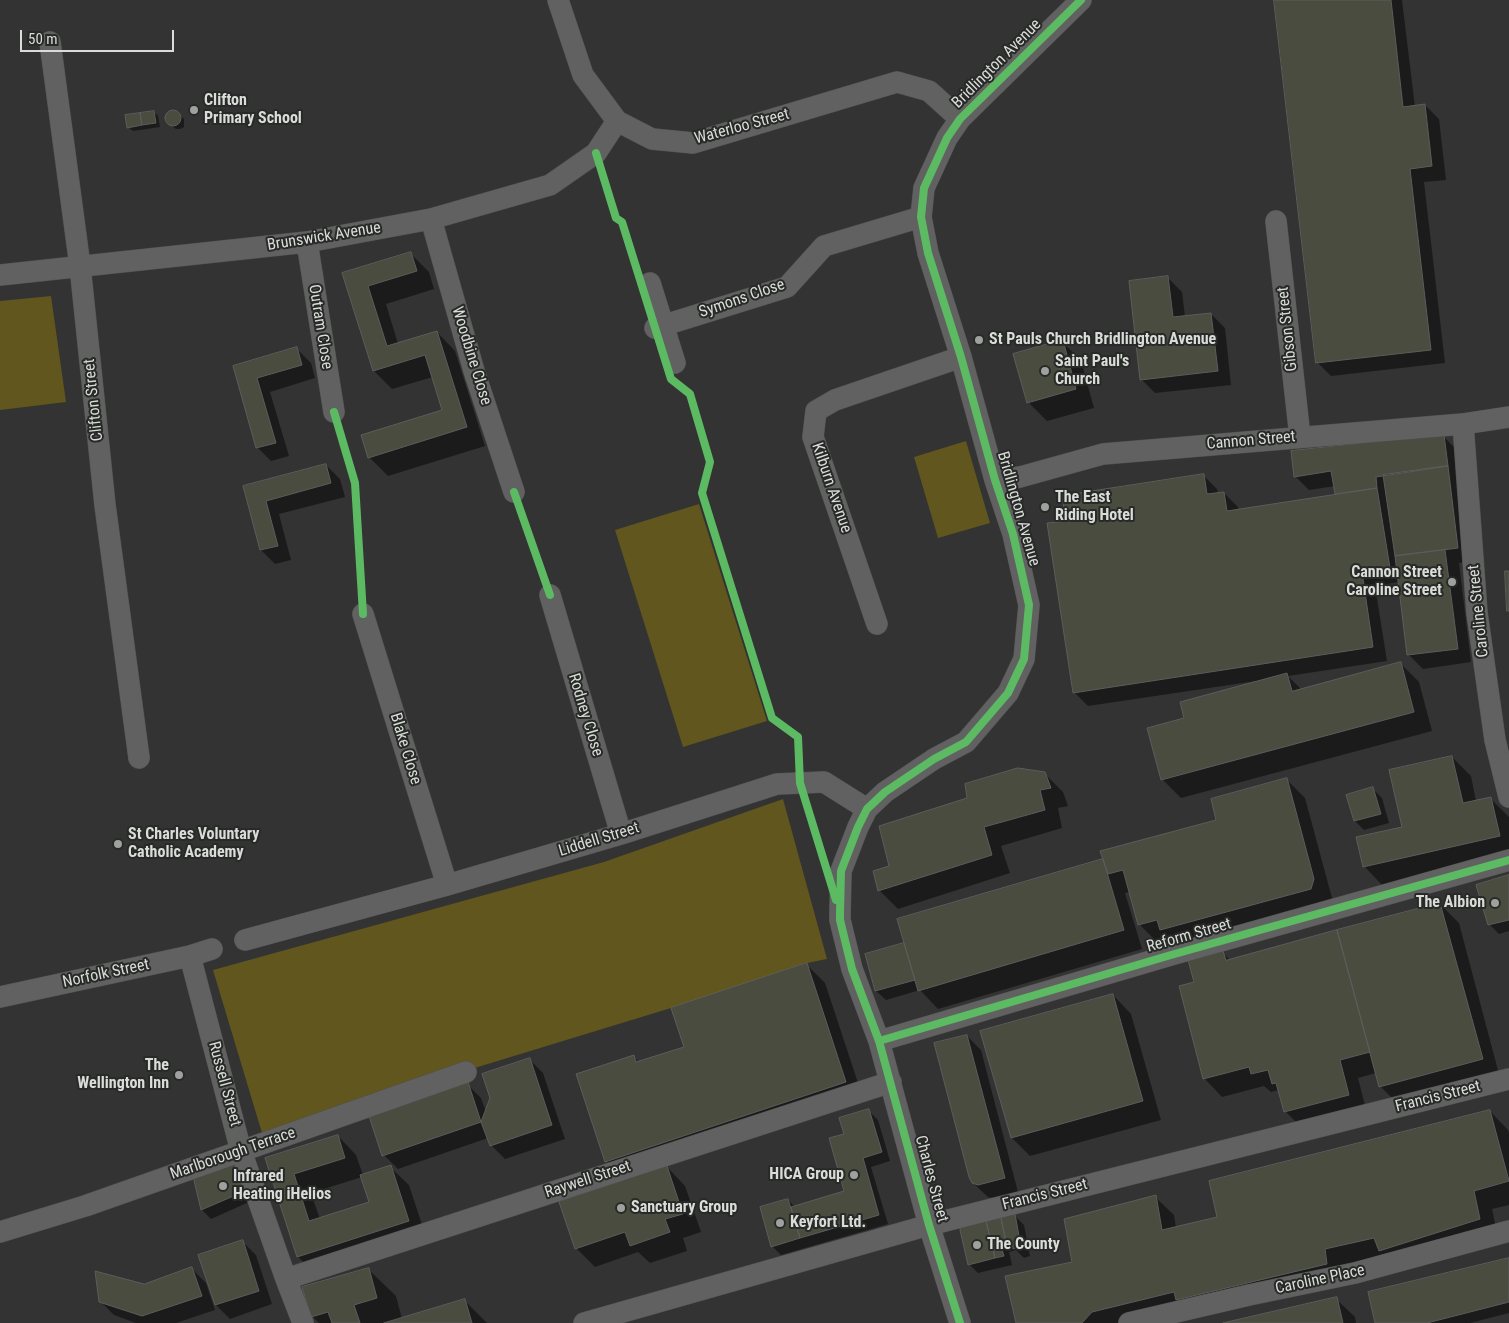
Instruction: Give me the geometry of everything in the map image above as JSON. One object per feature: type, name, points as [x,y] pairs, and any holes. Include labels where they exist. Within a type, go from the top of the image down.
[{"type":"street","name":"Waterloo Street","points":[[558,0],[583,75],[617,121],[652,139],[693,143],[897,82],[929,91],[960,119]]},
{"type":"street","name":"Bridlington Avenue","points":[[878,1041],[852,969],[840,920],[841,871],[867,809],[885,792],[934,759],[966,742],[1008,693],[1024,659],[1030,605],[1013,534],[995,480],[961,357],[928,253],[921,217],[924,188],[947,138],[960,119],[1081,0]]},
{"type":"street","name":"Clifton Street","points":[[50,42],[80,266],[105,505],[139,758]]},
{"type":"street","name":"Brunswick Avenue","points":[[0,275],[307,242],[431,219],[550,185],[596,153],[617,121]]},
{"type":"street","name":"Symons Close","points":[[659,327],[787,287],[824,246],[921,217]]},
{"type":"street","name":"Woodbine Close","points":[[431,219],[474,371],[514,492]]},
{"type":"street","name":"Gibson Street","points":[[1276,221],[1300,437]]},
{"type":"street","name":"Outram Close","points":[[307,242],[334,412]]},
{"type":"street","points":[[650,283],[659,327],[675,363]]},
{"type":"street","name":"Kilburn Avenue","points":[[877,624],[813,437],[816,411],[835,400],[961,357]]},
{"type":"street","name":"Cannon Street","points":[[995,480],[1020,477],[1103,454],[1463,424],[1509,417]]},
{"type":"street","name":"Caroline Street","points":[[1463,424],[1477,613],[1495,740],[1509,796]]},
{"type":"street","name":"Rodney Close","points":[[550,596],[621,834]]},
{"type":"street","name":"Blake Close","points":[[363,614],[448,885]]},
{"type":"street","name":"Liddell Street","points":[[245,940],[448,885],[621,834],[777,784],[824,782],[867,809]]},
{"type":"street","name":"Reform Street","points":[[878,1041],[1171,955],[1509,860]]},
{"type":"street","name":"Norfolk Street","points":[[0,997],[190,956],[212,949]]},
{"type":"street","name":"Russell Street","points":[[190,956],[241,1151],[303,1323]]},
{"type":"street","name":"Charles Street","points":[[878,1041],[960,1323]]},
{"type":"street","name":"Marlborough Terrace","points":[[0,1232],[85,1206],[466,1072]]},
{"type":"street","name":"Francis Street","points":[[584,1323],[930,1225],[1509,1079]]},
{"type":"street","name":"Raywell Street","points":[[286,1279],[891,1082]]},
{"type":"street","name":"Caroline Place","points":[[1129,1323],[1355,1273],[1509,1231]]},
{"type":"shaded area","points":[[51,296],[66,402],[0,410],[0,301]]},
{"type":"shaded area","points":[[966,441],[990,523],[938,538],[914,457]]},
{"type":"shaded area","points":[[699,504],[767,721],[683,747],[615,530]]},
{"type":"shaded area","points":[[783,799],[827,959],[807,963],[671,1008],[262,1133],[213,970],[604,862]]},
{"type":"building","points":[[1274,0],[1391,0],[1403,107],[1425,104],[1432,166],[1410,169],[1431,350],[1316,363]]},
{"type":"building","points":[[173,110],[179,112],[181,118],[179,124],[173,126],[167,124],[165,118],[167,112]]},
{"type":"building","points":[[154,111],[156,123],[142,125],[140,113]]},
{"type":"building","points":[[140,113],[142,125],[127,128],[125,115]]},
{"type":"building","points":[[411,252],[417,271],[368,286],[387,346],[437,331],[467,427],[368,458],[361,435],[442,410],[425,355],[373,371],[342,273]]},
{"type":"building","points":[[1168,276],[1173,317],[1211,313],[1218,371],[1140,380],[1129,281]]},
{"type":"building","name":"Saint Paul's Church","points":[[1063,340],[1076,389],[1027,403],[1013,354]]},
{"type":"building","points":[[297,347],[302,365],[257,378],[276,443],[256,448],[233,366]]},
{"type":"building","points":[[1444,435],[1448,466],[1376,477],[1377,488],[1335,494],[1331,471],[1294,477],[1291,451]]},
{"type":"building","points":[[326,464],[331,483],[266,501],[278,546],[260,550],[243,486]]},
{"type":"building","points":[[1448,466],[1458,548],[1395,556],[1383,475]]},
{"type":"building","points":[[1204,474],[1207,494],[1224,492],[1227,511],[1377,488],[1390,568],[1362,572],[1373,647],[1073,693],[1047,523],[1066,521],[1062,496]]},
{"type":"building","points":[[1445,550],[1458,649],[1407,655],[1395,556]]},
{"type":"building","points":[[1505,571],[1509,571],[1509,611],[1507,611]]},
{"type":"building","points":[[1401,662],[1414,712],[1161,780],[1147,728],[1184,718],[1180,702],[1287,673],[1292,691]]},
{"type":"building","points":[[1452,756],[1463,803],[1491,797],[1500,836],[1363,867],[1356,837],[1402,827],[1389,770]]},
{"type":"building","points":[[1018,768],[1045,772],[1051,788],[1040,790],[1045,810],[984,827],[992,855],[878,891],[873,871],[889,866],[879,826],[967,798],[965,784]]},
{"type":"building","points":[[1287,778],[1314,879],[1311,889],[1160,930],[1157,920],[1138,925],[1123,870],[1108,874],[1100,851],[1216,820],[1211,799]]},
{"type":"building","points":[[1373,787],[1381,814],[1354,821],[1346,795]]},
{"type":"building","points":[[1103,859],[1124,930],[918,991],[897,919]]},
{"type":"building","name":"The Albion","points":[[1509,875],[1509,920],[1488,925],[1476,885]]},
{"type":"building","points":[[1440,903],[1483,1059],[1379,1087],[1337,930]]},
{"type":"building","points":[[1337,930],[1370,1052],[1340,1060],[1349,1095],[1284,1112],[1276,1083],[1272,1084],[1268,1070],[1251,1074],[1249,1067],[1203,1079],[1179,986],[1194,982],[1188,960],[1223,951],[1226,960]]},
{"type":"building","points":[[904,943],[915,980],[875,991],[865,954]]},
{"type":"building","points":[[807,963],[846,1082],[605,1162],[576,1074],[634,1055],[636,1062],[684,1047],[671,1008]]},
{"type":"building","points":[[1113,994],[1143,1101],[1011,1138],[980,1031]]},
{"type":"building","points":[[967,1035],[1005,1178],[978,1185],[972,1183],[969,1177],[934,1043]]},
{"type":"building","points":[[530,1058],[552,1125],[490,1146],[481,1122],[490,1098],[482,1074]]},
{"type":"building","points":[[468,1082],[481,1122],[382,1156],[369,1116]]},
{"type":"building","name":"HICA Group","points":[[869,1109],[882,1152],[863,1158],[879,1215],[800,1238],[791,1207],[844,1191],[829,1138],[844,1134],[839,1118]]},
{"type":"building","points":[[1490,1110],[1509,1181],[1474,1191],[1480,1219],[1379,1251],[1374,1238],[1325,1249],[1327,1264],[1176,1300],[1174,1292],[1092,1312],[1082,1323],[1016,1323],[1005,1276],[1072,1262],[1064,1219],[1156,1195],[1162,1230],[1217,1217],[1209,1181]]},
{"type":"building","points":[[338,1135],[345,1158],[294,1174],[309,1221],[369,1202],[360,1175],[391,1165],[409,1221],[297,1257],[265,1158]]},
{"type":"building","name":"Infrared Heating iHelios","points":[[236,1158],[250,1189],[201,1210],[193,1176]]},
{"type":"building","name":"Sanctuary Group","points":[[667,1166],[683,1214],[665,1219],[670,1232],[630,1246],[625,1232],[575,1249],[559,1202]]},
{"type":"building","name":"Keyfort Ltd.","points":[[788,1199],[800,1238],[771,1247],[760,1207]]},
{"type":"building","points":[[1015,1214],[1021,1247],[1013,1249],[1011,1240],[1006,1242],[1001,1218]]},
{"type":"building","points":[[1001,1218],[1006,1242],[1000,1243],[1004,1256],[995,1258],[986,1221]]},
{"type":"building","name":"The County","points":[[986,1221],[995,1258],[968,1265],[960,1230],[961,1227]]},
{"type":"building","points":[[243,1240],[259,1291],[215,1305],[198,1255]]},
{"type":"building","points":[[1509,1258],[1509,1302],[1427,1323],[1375,1323],[1368,1292]]},
{"type":"building","points":[[192,1267],[202,1296],[142,1316],[99,1302],[95,1271],[144,1284]]},
{"type":"building","points":[[369,1268],[377,1298],[354,1305],[360,1323],[332,1323],[328,1312],[311,1317],[302,1287]]},
{"type":"building","points":[[1337,1297],[1343,1323],[1223,1323]]},
{"type":"building","points":[[465,1299],[472,1323],[384,1323]]},
{"type":"cycle path","points":[[960,1323],[929,1225],[879,1041],[852,969],[840,920],[841,871],[867,809],[885,792],[934,759],[966,742],[1008,693],[1024,659],[1029,605],[1013,534],[995,480],[961,357],[928,253],[921,217],[924,188],[947,138],[960,119],[1081,0]]},
{"type":"cycle path","points":[[596,153],[616,218],[622,222],[671,379],[690,394],[710,462],[702,493],[772,718],[798,737],[800,783],[836,900]]},
{"type":"cycle path","points":[[334,412],[355,483],[363,614]]},
{"type":"cycle path","points":[[514,492],[550,595]]},
{"type":"cycle path","points":[[879,1041],[1171,955],[1509,860]]},
{"type":"place","name":"Clifton Primary School","points":[[194,110]]},
{"type":"place","name":"St Pauls Church Bridlington Avenue","points":[[979,340]]},
{"type":"place","name":"Saint Paul's Church","points":[[1045,371]]},
{"type":"place","name":"The East Riding Hotel","points":[[1045,507]]},
{"type":"place","name":"Cannon Street Caroline Street","points":[[1452,582]]},
{"type":"place","name":"St Charles Voluntary Catholic Academy","points":[[118,844]]},
{"type":"place","name":"The Albion","points":[[1495,903]]},
{"type":"place","name":"The Wellington Inn","points":[[179,1075]]},
{"type":"place","name":"HICA Group","points":[[854,1175]]},
{"type":"place","name":"Infrared Heating iHelios","points":[[223,1186]]},
{"type":"place","name":"Sanctuary Group","points":[[621,1208]]},
{"type":"place","name":"Keyfort Ltd.","points":[[780,1223]]},
{"type":"place","name":"The County","points":[[977,1245]]}]
